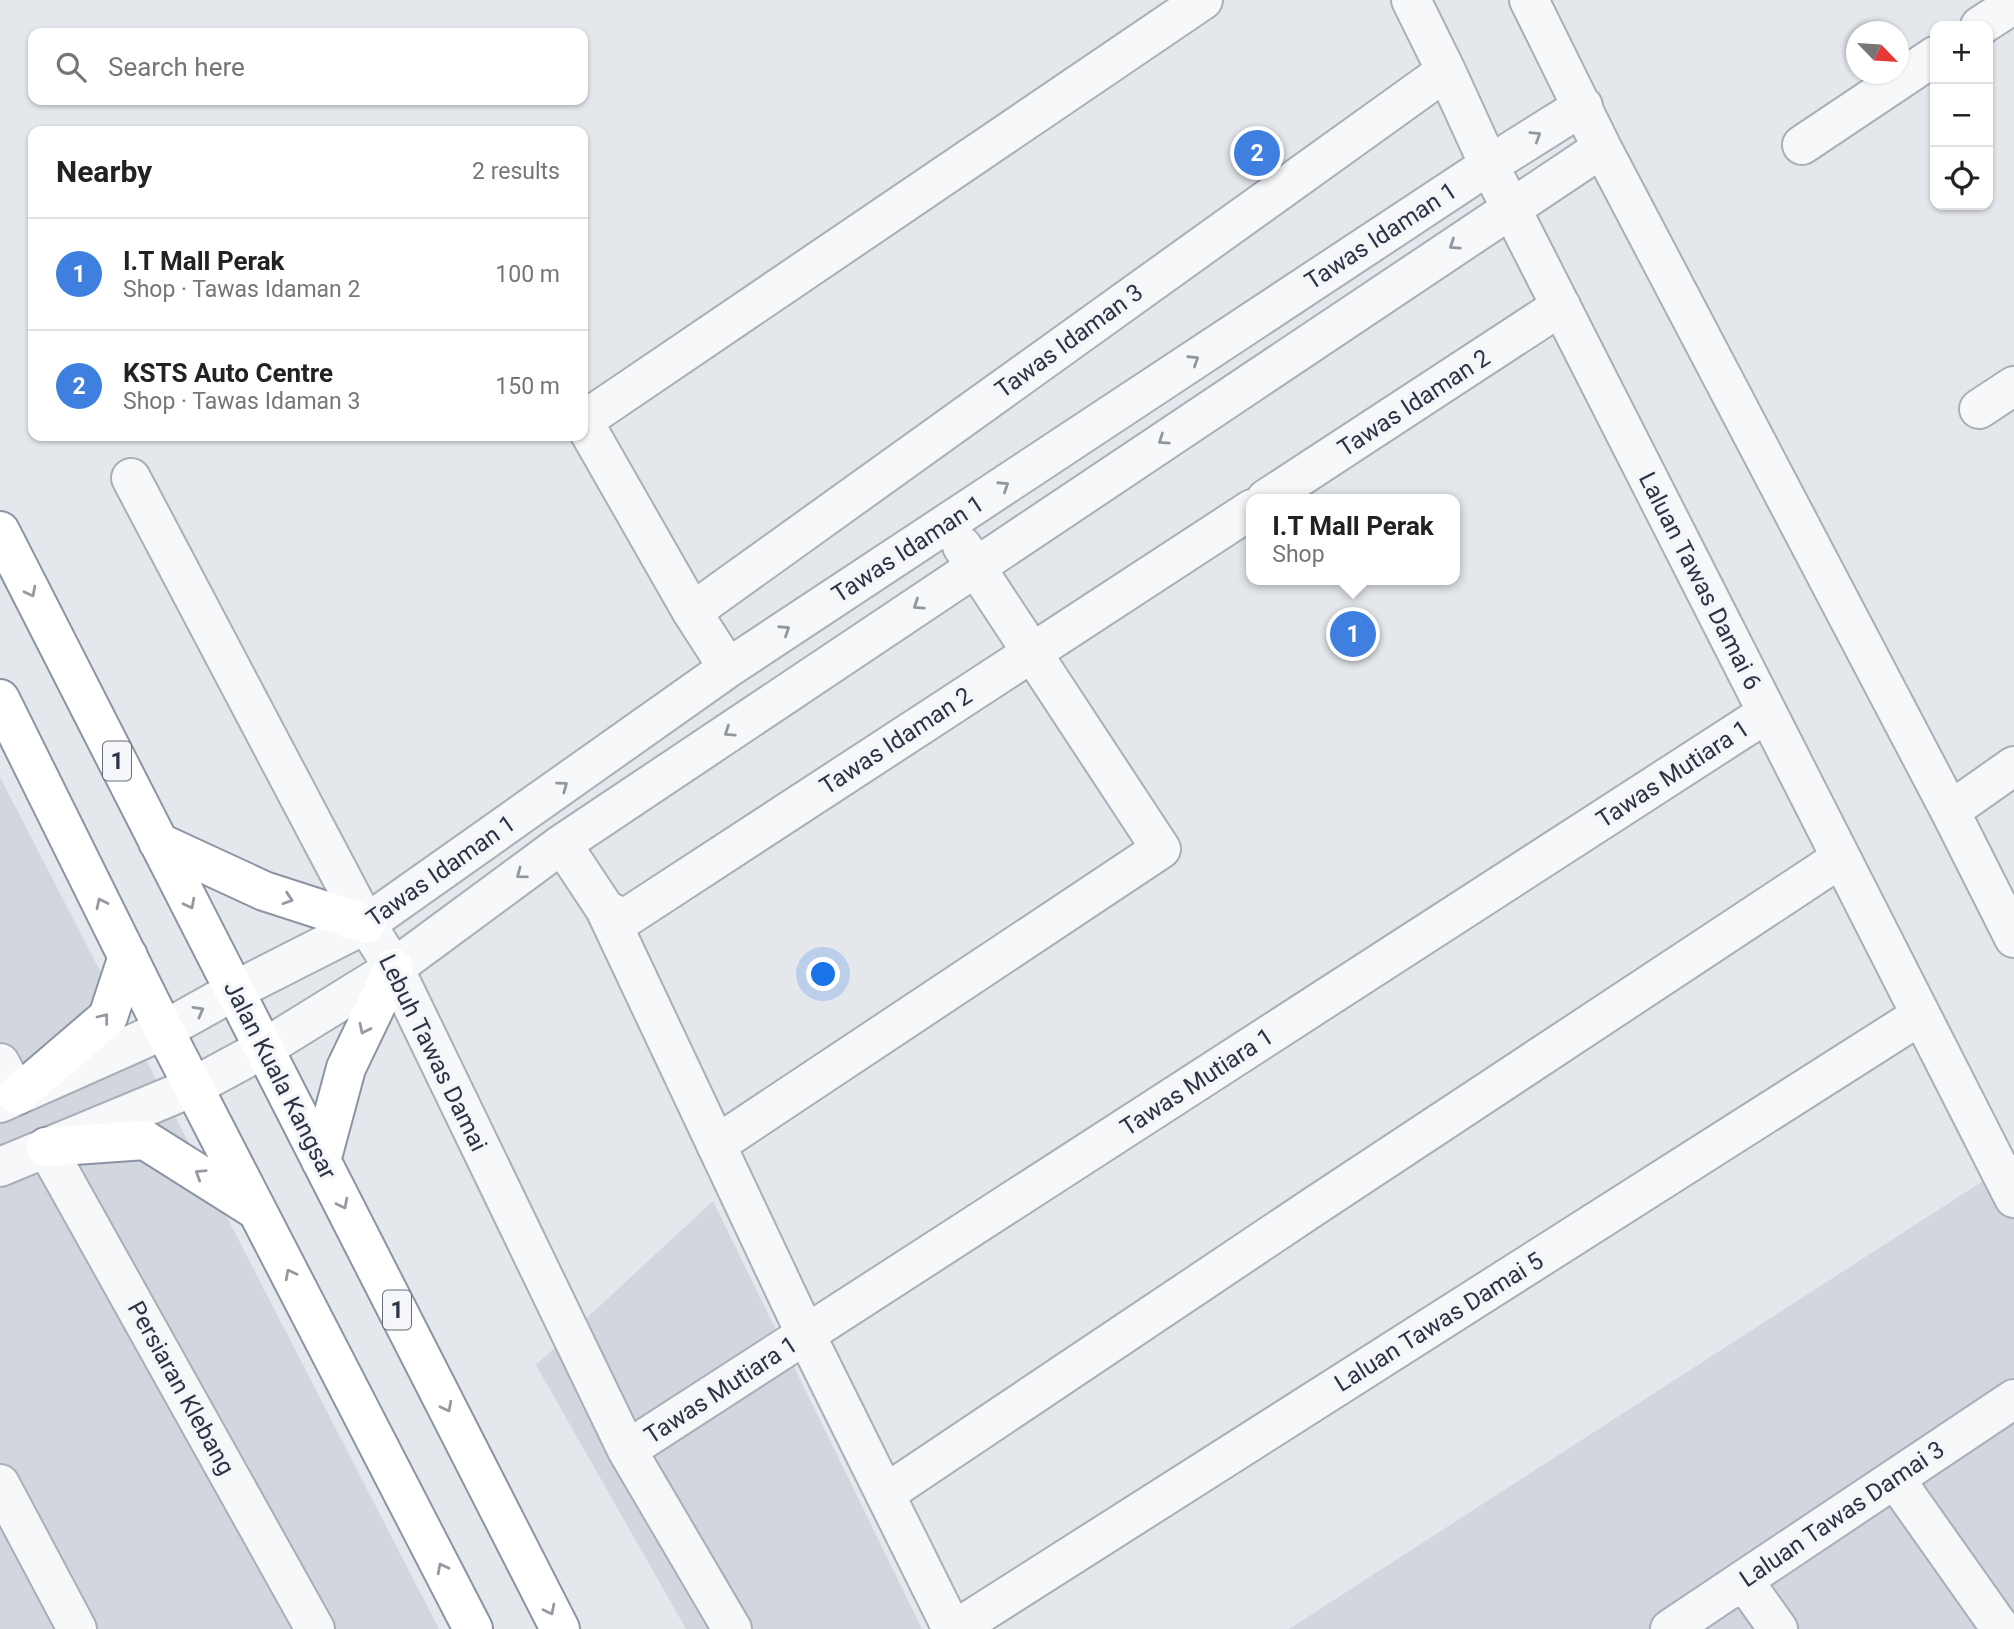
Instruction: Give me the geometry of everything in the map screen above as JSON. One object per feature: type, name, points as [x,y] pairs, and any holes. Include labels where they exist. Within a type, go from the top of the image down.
[{"type":"highway","name":"Jalan Kuala Kangsar","points":[[0,531],[560,1629]]},
{"type":"highway","points":[[0,698],[164,1030],[473,1629]]},
{"type":"highway","points":[[159,842],[264,891],[366,924]]},
{"type":"highway","points":[[6,1087],[108,1017],[128,957]]},
{"type":"highway","points":[[321,1161],[346,1068],[394,968]]},
{"type":"highway","points":[[46,1147],[145,1140],[258,1211]]},
{"type":"street","points":[[588,418],[1203,0]]},
{"type":"street","name":"Laluan Tawas Damai 6","points":[[1411,0],[1510,207],[2014,1198]]},
{"type":"street","points":[[1529,0],[1602,148],[2014,938]]},
{"type":"street","points":[[1988,21],[2014,4]]},
{"type":"street","points":[[1802,145],[1930,59]]},
{"type":"street","name":"Tawas Idaman 3","points":[[692,612],[1446,71]]},
{"type":"street","name":"Tawas Idaman 1","points":[[6,1087],[164,1030],[366,924],[728,668],[1489,165],[1583,106]]},
{"type":"street","name":"Tawas Idaman 1","points":[[0,1167],[193,1087],[263,1049],[394,968],[562,844],[1510,207],[1602,148]]},
{"type":"street","name":"Tawas Idaman 2","points":[[1274,494],[1561,306]]},
{"type":"street","points":[[1979,409],[2014,386]]},
{"type":"street","points":[[588,430],[692,612],[728,668]]},
{"type":"street","name":"Lebuh Tawas Damai","points":[[131,478],[366,924],[394,968],[627,1450],[732,1629]]},
{"type":"street","name":"Tawas Idaman 2","points":[[605,909],[624,919],[1246,512]]},
{"type":"street","points":[[716,1145],[1161,849],[947,523]]},
{"type":"street","name":"Tawas Mutiara 1","points":[[627,1450],[1767,713]]},
{"type":"street","points":[[1950,811],[2014,766]]},
{"type":"street","points":[[562,844],[605,909],[806,1335],[954,1629]]},
{"type":"street","points":[[885,1494],[1841,858]]},
{"type":"street","name":"Laluan Tawas Damai 5","points":[[954,1629],[1921,1016]]},
{"type":"street","name":"Persiaran Klebang","points":[[46,1147],[316,1629]]},
{"type":"street","name":"Laluan Tawas Damai 3","points":[[1670,1629],[2014,1399]]},
{"type":"street","points":[[1895,1479],[2001,1629]]},
{"type":"street","points":[[0,1484],[77,1629]]},
{"type":"street","points":[[1743,1580],[1779,1629]]},
{"type":"shaded area","points":[[0,777],[113,996],[439,1629],[0,1629]]},
{"type":"shaded area","points":[[2014,1161],[2014,1629],[1289,1629]]},
{"type":"shaded area","points":[[713,1201],[922,1629],[686,1629],[536,1365]]},
{"type":"place","name":"KSTS Auto Centre","points":[[1257,153]]},
{"type":"place","name":"I.T Mall Perak","points":[[1353,634]]}]
